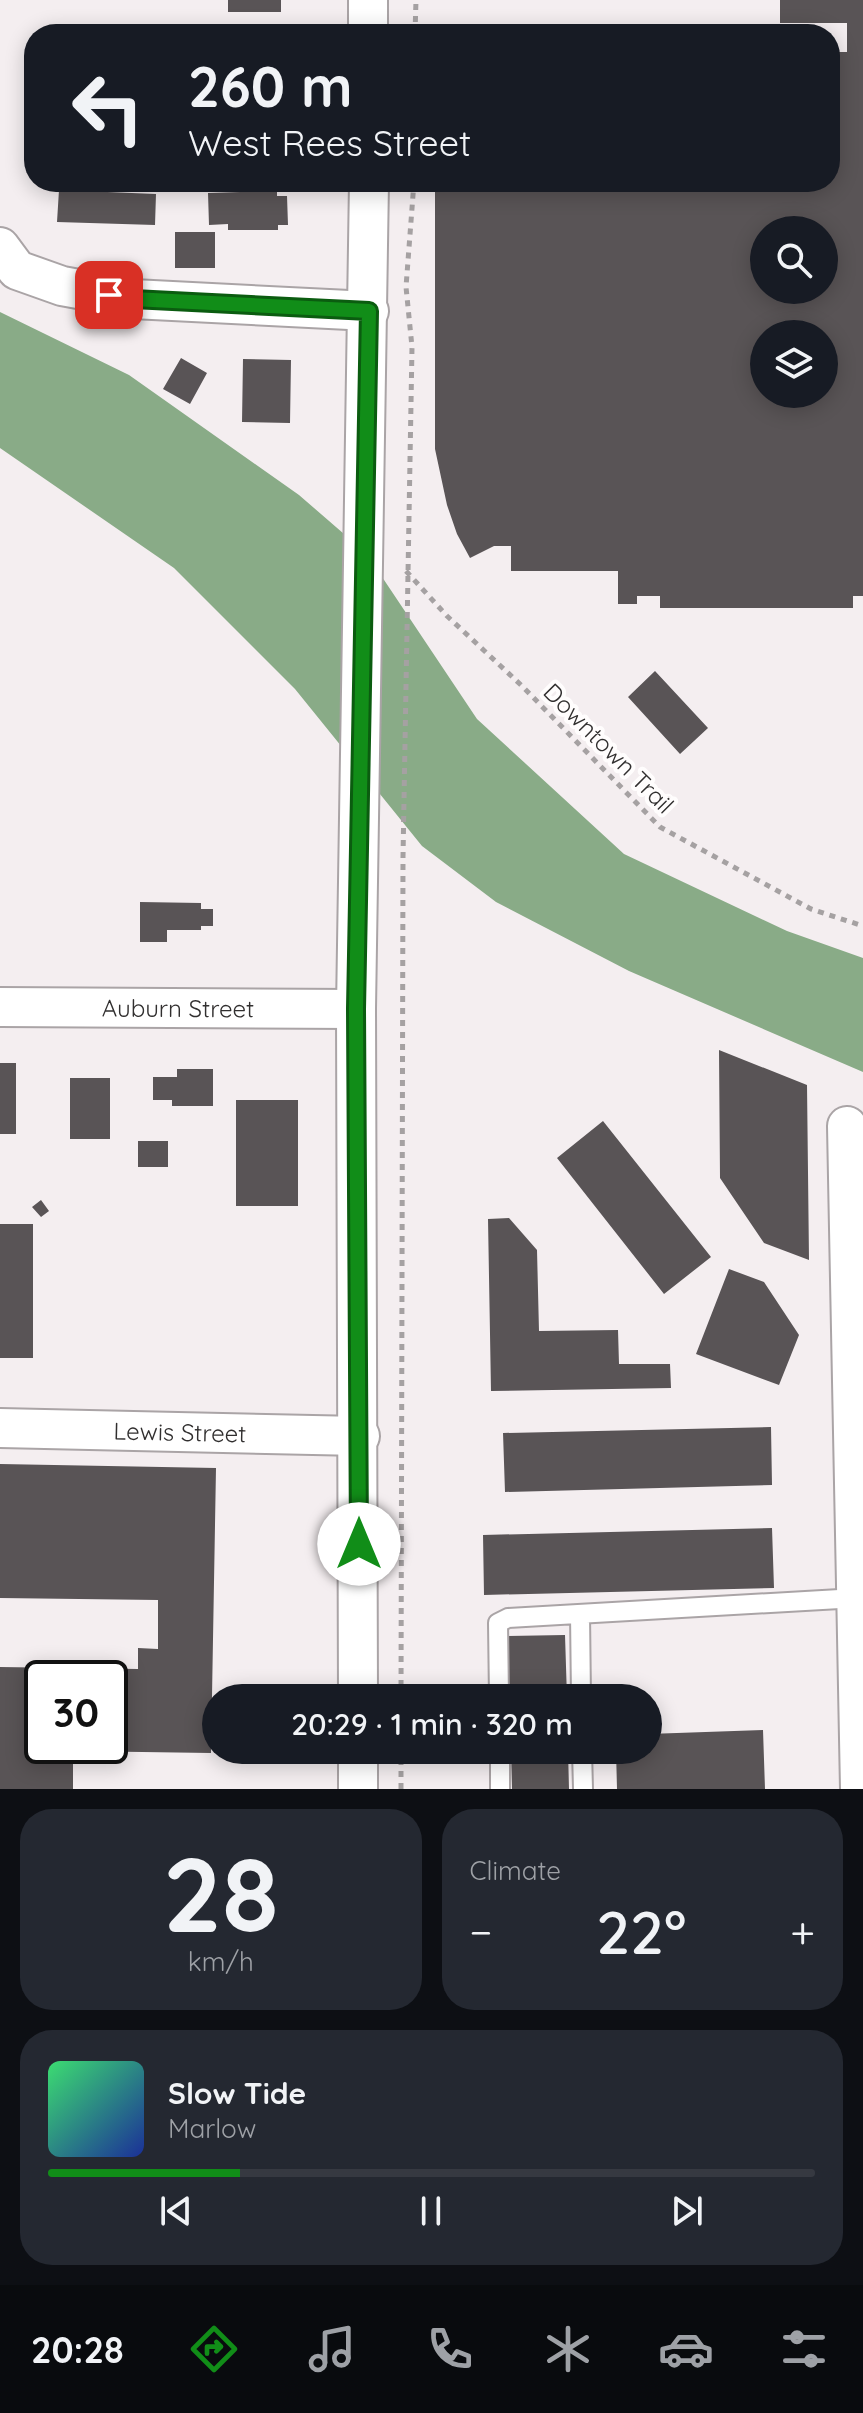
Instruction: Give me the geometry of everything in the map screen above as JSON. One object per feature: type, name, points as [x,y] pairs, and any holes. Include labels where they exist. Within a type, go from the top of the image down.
[{"type":"street","points":[[368,0],[368,24]]},
{"type":"street","points":[[358,1684],[360,1436],[356,1009],[366,553],[369,192]]},
{"type":"street","points":[[0,247],[17,270],[62,286],[133,299],[369,311]]},
{"type":"street","name":"Auburn Street","points":[[0,1007],[356,1009]]},
{"type":"street","points":[[847,1126],[860,1789]]},
{"type":"street","name":"Lewis Street","points":[[0,1428],[360,1436]]},
{"type":"street","points":[[358,1764],[358,1789]]},
{"type":"lane","points":[[499,1684],[498,1623],[508,1618],[857,1598]]},
{"type":"lane","points":[[580,1614],[581,1684]]},
{"type":"lane","points":[[500,1764],[500,1789]]},
{"type":"lane","points":[[582,1764],[583,1789]]},
{"type":"path","points":[[415,24],[416,0]]},
{"type":"path","points":[[401,1684],[403,857],[412,347],[406,287],[413,192]]},
{"type":"path","name":"Downtown Trail","points":[[406,570],[447,616],[521,685],[660,827],[811,909],[863,926]]},
{"type":"path","points":[[401,1764],[401,1789]]},
{"type":"shaded area","points":[[0,312],[129,375],[299,495],[366,553],[477,719],[624,854],[787,931],[863,958],[863,1072],[629,971],[496,902],[422,846],[295,689],[174,568],[0,448]]},
{"type":"building","points":[[228,0],[281,0],[281,12],[228,12]]},
{"type":"building","points":[[780,0],[863,0],[863,596],[853,596],[853,608],[660,608],[660,596],[637,596],[637,604],[618,604],[618,571],[511,571],[511,546],[494,546],[470,558],[447,505],[435,449],[435,192],[840,192],[840,52],[847,52],[847,23],[780,23]]},
{"type":"building","points":[[59,192],[156,194],[155,225],[57,222]]},
{"type":"building","points":[[277,192],[277,196],[287,196],[288,225],[278,225],[278,230],[228,230],[228,224],[209,225],[208,193]]},
{"type":"building","points":[[175,232],[215,232],[215,268],[175,268]]},
{"type":"building","points":[[181,358],[207,373],[190,404],[163,389]]},
{"type":"building","points":[[243,359],[291,360],[290,423],[242,422]]},
{"type":"building","points":[[655,671],[708,728],[680,754],[628,697]]},
{"type":"building","points":[[140,902],[201,903],[201,909],[213,909],[213,926],[201,926],[201,930],[167,930],[167,942],[140,942]]},
{"type":"building","points":[[719,1050],[807,1085],[809,1260],[764,1243],[720,1178]]},
{"type":"building","points":[[0,1063],[16,1063],[16,1134],[0,1134]]},
{"type":"building","points":[[177,1069],[213,1069],[213,1106],[172,1106],[172,1100],[153,1100],[153,1077],[177,1077]]},
{"type":"building","points":[[70,1078],[110,1078],[110,1139],[70,1139]]},
{"type":"building","points":[[236,1100],[298,1100],[298,1206],[236,1206]]},
{"type":"building","points":[[603,1121],[711,1257],[664,1294],[557,1158]]},
{"type":"building","points":[[138,1141],[168,1141],[168,1167],[138,1167]]},
{"type":"building","points":[[41,1200],[49,1211],[41,1217],[32,1207]]},
{"type":"building","points":[[509,1218],[537,1250],[539,1331],[618,1330],[619,1364],[670,1364],[671,1388],[491,1391],[488,1219]]},
{"type":"building","points":[[0,1224],[33,1224],[33,1358],[0,1358]]},
{"type":"building","points":[[729,1269],[764,1282],[799,1335],[779,1385],[696,1354]]},
{"type":"building","points":[[771,1427],[772,1485],[505,1492],[503,1433]]},
{"type":"building","points":[[0,1464],[216,1468],[212,1684],[202,1684],[202,1753],[128,1752],[128,1669],[138,1669],[138,1648],[158,1649],[158,1600],[0,1598]]},
{"type":"building","points":[[772,1528],[774,1588],[484,1595],[483,1535]]},
{"type":"building","points":[[565,1635],[567,1684],[509,1684],[508,1636]]},
{"type":"building","points":[[0,1667],[24,1667],[24,1764],[73,1764],[73,1789],[0,1789]]},
{"type":"building","points":[[763,1730],[765,1789],[617,1789],[616,1764],[662,1764],[662,1734]]},
{"type":"building","points":[[511,1764],[568,1764],[569,1789],[512,1789]]},
{"type":"route","points":[[109,295],[133,299],[369,311],[356,1009],[359,1544]]}]
